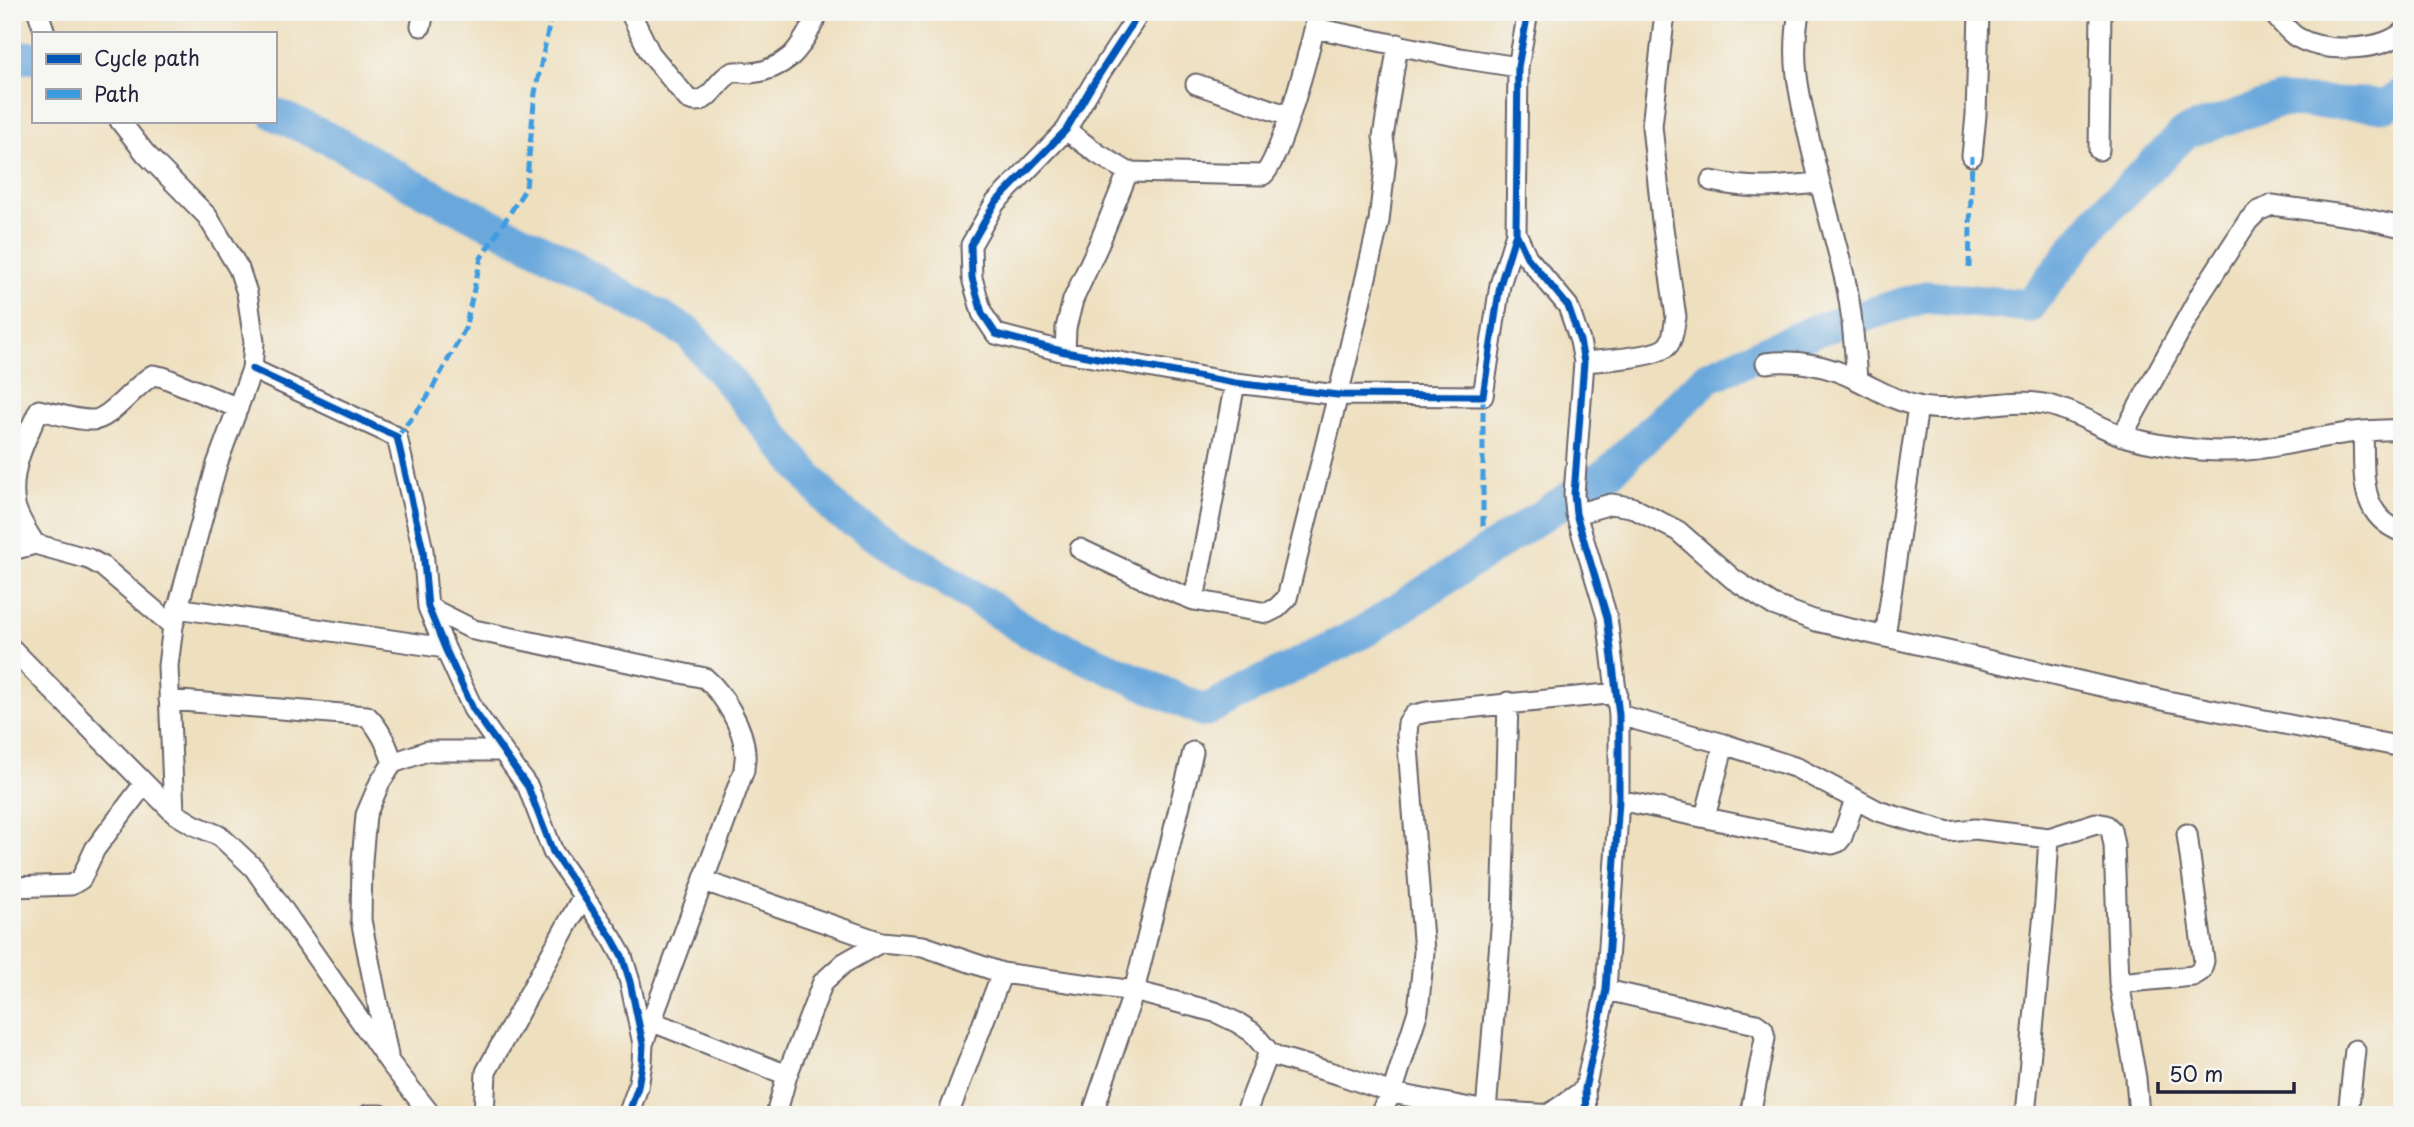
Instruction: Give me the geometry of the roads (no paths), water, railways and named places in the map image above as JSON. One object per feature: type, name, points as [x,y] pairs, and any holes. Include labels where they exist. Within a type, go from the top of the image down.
[{"type":"street","points":[[38,12],[45,32]]},
{"type":"street","points":[[630,12],[650,53],[693,102],[703,100],[726,77],[735,72],[752,73],[777,66],[792,55],[819,12]]},
{"type":"street","points":[[1140,12],[1066,130],[995,203],[971,245],[975,290],[982,313],[996,334],[1065,352],[1235,383],[1338,395],[1483,396],[1500,285],[1516,233],[1518,67],[1528,12]]},
{"type":"street","points":[[1584,362],[1657,353],[1669,345],[1673,333],[1676,317],[1652,126],[1665,12]]},
{"type":"street","points":[[1799,12],[1794,38],[1795,74],[1818,183],[1846,286],[1857,379]]},
{"type":"street","points":[[1972,156],[1979,12]]},
{"type":"street","points":[[2099,150],[2101,12]]},
{"type":"street","points":[[2272,12],[2294,35],[2309,43],[2366,48],[2394,39],[2402,33]]},
{"type":"street","points":[[1066,130],[1128,172],[1263,175],[1270,170],[1284,136],[1316,20],[1398,44],[1518,67]]},
{"type":"street","points":[[1080,549],[1194,600],[1267,613],[1287,598],[1379,221],[1386,159],[1383,137],[1398,44]]},
{"type":"street","points":[[1196,84],[1289,116]]},
{"type":"street","points":[[121,122],[145,153],[207,216],[239,269],[247,292],[254,342],[252,369],[217,464],[175,617],[168,666],[174,813]]},
{"type":"street","points":[[1065,352],[1066,328],[1073,300],[1128,172]]},
{"type":"street","points":[[1711,181],[1742,188],[1818,183]]},
{"type":"street","points":[[2122,436],[2200,295],[2248,221],[2258,211],[2272,205],[2357,217],[2402,228]]},
{"type":"street","points":[[1516,233],[1527,257],[1568,306],[1580,341],[1584,362],[1574,494],[1576,513],[1607,617],[1619,715],[1619,800],[1606,990],[1585,1089],[1587,1115]]},
{"type":"street","points":[[1766,363],[1790,360],[1810,364],[1857,379],[1884,396],[1919,406],[1956,407],[2015,401],[2047,404],[2122,436],[2200,450],[2236,452],[2284,447],[2363,431],[2402,429]]},
{"type":"street","points":[[252,369],[397,437],[423,550],[428,607],[445,648],[474,709],[528,787],[553,852],[612,937],[631,982],[643,1044],[638,1087],[628,1115]]},
{"type":"street","points":[[35,544],[16,507],[14,485],[20,452],[39,410],[94,421],[103,418],[135,387],[153,375],[238,408]]},
{"type":"street","points":[[1194,600],[1235,383]]},
{"type":"street","points":[[1885,637],[1919,406]]},
{"type":"street","points":[[2363,431],[2366,495],[2373,511],[2387,526],[2402,532]]},
{"type":"street","points":[[1576,513],[1611,504],[1631,507],[1678,531],[1733,579],[1773,605],[1816,621],[2167,701],[2402,747]]},
{"type":"street","points":[[12,550],[35,544],[89,559],[175,617],[445,648]]},
{"type":"street","points":[[428,607],[474,630],[705,678],[718,689],[730,710],[745,752],[744,770],[643,1044]]},
{"type":"street","points":[[12,649],[174,813],[194,825],[220,835],[254,868],[390,1063],[431,1115]]},
{"type":"street","points":[[1379,1115],[1392,1093],[1418,1011],[1424,952],[1408,757],[1408,723],[1413,715],[1427,712],[1617,693]]},
{"type":"street","points":[[169,700],[367,716],[378,726],[393,763]]},
{"type":"street","points":[[1486,1111],[1502,917],[1508,702]]},
{"type":"street","points":[[1619,715],[1724,744],[1797,768],[1878,811],[1949,832],[1975,830],[2049,838],[2096,823],[2106,825],[2111,830],[2114,845],[2119,983],[2136,1078],[2139,1115]]},
{"type":"street","points":[[1705,817],[1724,744]]},
{"type":"street","points":[[390,1063],[361,920],[366,815],[380,782],[393,763],[427,751],[502,751]]},
{"type":"street","points":[[1092,1115],[1135,991],[1193,752]]},
{"type":"street","points":[[12,887],[71,885],[81,879],[95,849],[145,784]]},
{"type":"street","points":[[1619,800],[1832,844],[1842,837],[1855,800]]},
{"type":"street","points":[[2119,983],[2193,976],[2201,971],[2204,961],[2187,834]]},
{"type":"street","points":[[2025,1115],[2049,838]]},
{"type":"street","points":[[704,881],[881,942],[923,946],[1002,973],[1135,991],[1215,1012],[1252,1032],[1269,1052],[1278,1057],[1392,1093],[1486,1111],[1554,1114],[1585,1089]]},
{"type":"street","points":[[484,1115],[486,1072],[583,897]]},
{"type":"street","points":[[776,1115],[787,1075],[824,982],[844,963],[881,942]]},
{"type":"street","points":[[948,1115],[1002,973]]},
{"type":"street","points":[[1606,990],[1756,1024],[1763,1029],[1765,1038],[1750,1115]]},
{"type":"street","points":[[653,1022],[787,1075]]},
{"type":"street","points":[[2348,1115],[2355,1050]]},
{"type":"street","points":[[1245,1115],[1269,1052]]},
{"type":"street","points":[[368,1115],[381,1115]]},
{"type":"waterway","points":[[12,58],[32,57]]},
{"type":"waterway","points":[[276,114],[334,141],[412,185],[538,248],[689,333],[837,511],[1029,632],[1204,711],[1365,631],[1609,472],[1708,377],[1814,331],[1925,297],[2029,306],[2099,217],[2185,133],[2279,101],[2387,105],[2402,94]]}]
